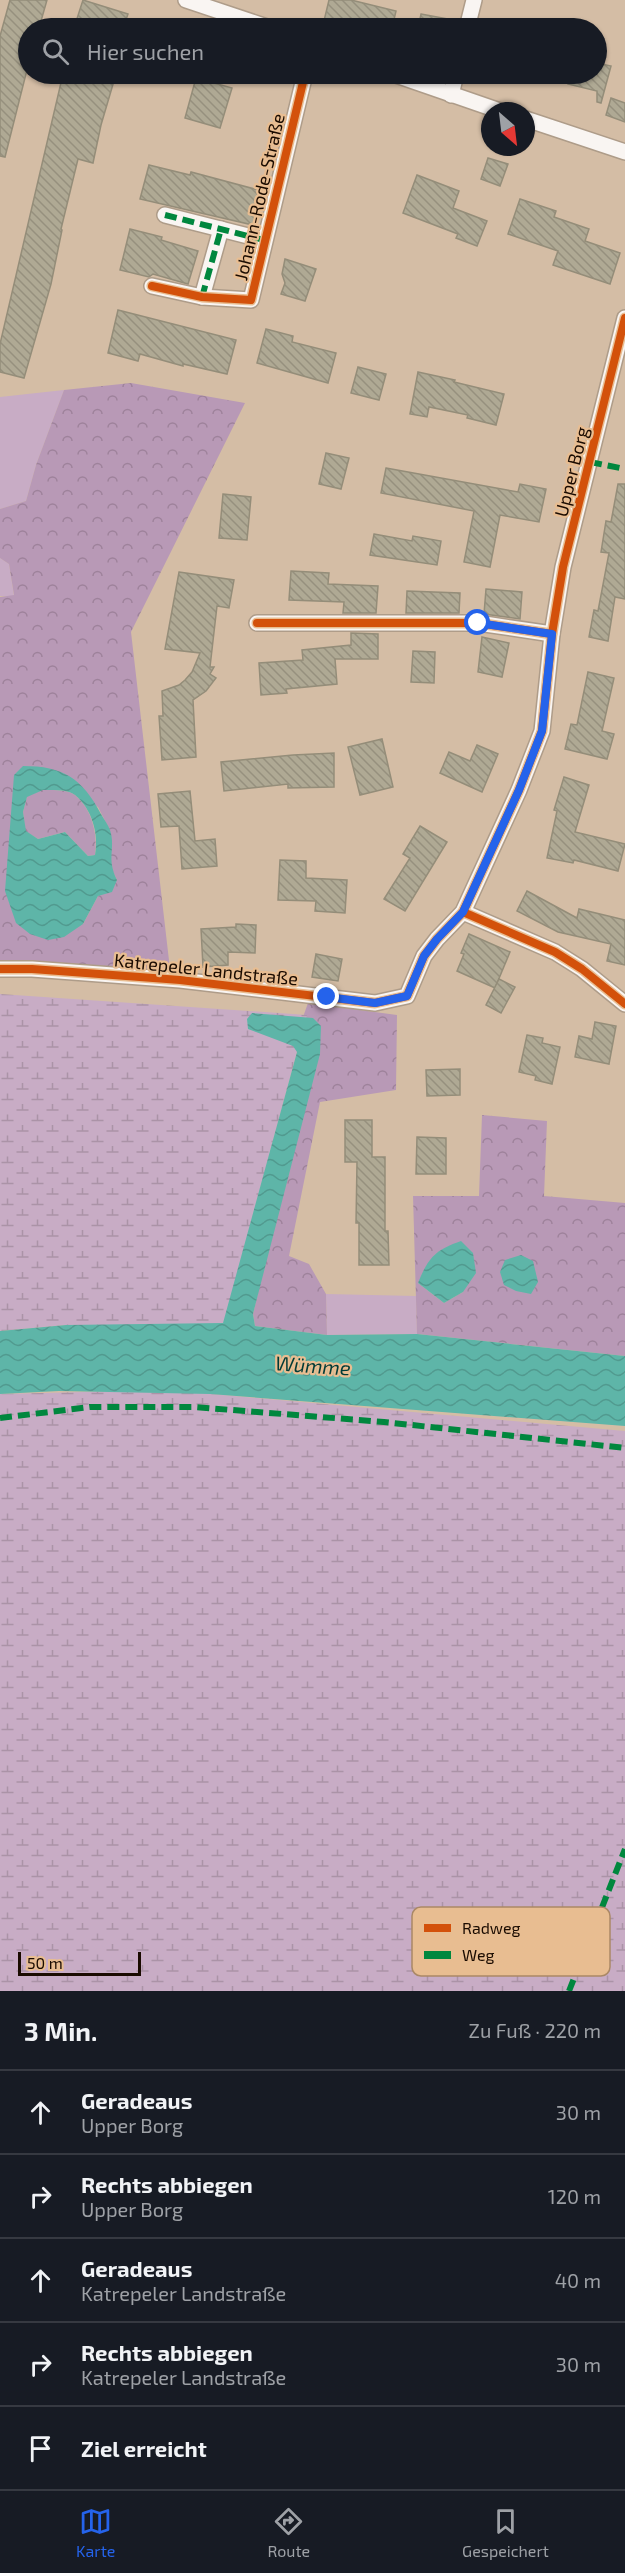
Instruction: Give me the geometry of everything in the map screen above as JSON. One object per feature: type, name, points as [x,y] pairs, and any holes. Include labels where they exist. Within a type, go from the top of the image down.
[{"type":"street","points":[[186,0],[240,18]]},
{"type":"street","points":[[470,18],[474,0]]},
{"type":"street","name":"Johann-Rode-Straße","points":[[152,286],[202,297],[250,300],[303,84]]},
{"type":"street","points":[[421,84],[481,105]]},
{"type":"street","points":[[451,95],[454,84]]},
{"type":"street","points":[[535,122],[625,152]]},
{"type":"street","name":"Johann-Rode-Straße","points":[[165,215],[264,240]]},
{"type":"street","name":"Johann-Rode-Straße","points":[[202,297],[221,229]]},
{"type":"street","name":"Upper Borg","points":[[463,912],[519,790],[542,731],[552,634],[563,567],[625,318]]},
{"type":"street","points":[[257,623],[478,623],[552,634]]},
{"type":"street","points":[[463,912],[555,952],[582,969],[625,1004]]},
{"type":"street","name":"Katrepeler Landstraße","points":[[0,969],[180,980],[375,1003],[407,996],[424,956],[463,912]]},
{"type":"green space","points":[[131,383],[245,403],[131,632],[170,969],[0,965],[0,597],[14,595],[9,564],[0,558],[0,509],[26,501],[36,465],[64,390]],"holes":[[[23,766],[98,807],[110,831],[110,866],[117,880],[98,896],[83,924],[16,923]]]},
{"type":"green space","points":[[64,390],[36,465],[26,501],[0,509],[0,397]]},
{"type":"green space","points":[[0,558],[9,564],[14,596],[0,596]]},
{"type":"green space","points":[[42,790],[68,792],[75,795],[86,807],[96,839],[95,855],[88,856],[65,832],[38,839],[25,831],[23,812],[27,796]]},
{"type":"green space","points":[[0,994],[307,1015],[226,1315],[212,1394],[625,1431],[625,1991],[0,1991],[0,1394],[126,1391],[66,1325],[0,1331]]},
{"type":"green space","points":[[308,1003],[397,1015],[396,1090],[320,1102],[289,1256],[309,1264],[326,1294],[327,1335],[255,1326],[253,1314],[274,1224],[303,1017]]},
{"type":"green space","points":[[482,1115],[547,1121],[544,1196],[625,1203],[625,1356],[417,1334],[413,1196],[479,1196]],"holes":[[[418,1283],[463,1292],[444,1303]]]},
{"type":"green space","points":[[326,1294],[416,1296],[417,1334],[327,1335]]},
{"type":"water","points":[[23,766],[49,768],[70,777],[86,791],[110,830],[112,866],[117,880],[112,892],[98,896],[83,924],[64,937],[48,940],[30,934],[16,923],[5,891],[14,775]],"holes":[[[43,790],[72,793],[86,807],[95,830],[95,855],[88,856],[65,832],[38,839],[26,831],[23,812],[27,797]]]},
{"type":"water","name":"Wümme","points":[[252,1013],[313,1018],[321,1026],[320,1054],[253,1314],[255,1326],[327,1335],[417,1334],[625,1356],[625,1426],[210,1394],[59,1391],[0,1394],[0,1331],[66,1325],[223,1323],[297,1052],[293,1046],[248,1029],[247,1019]]},
{"type":"water","points":[[461,1241],[473,1253],[476,1273],[463,1292],[444,1303],[418,1283],[425,1267],[434,1256]]},
{"type":"water","points":[[521,1255],[533,1261],[538,1282],[531,1294],[516,1291],[504,1285],[500,1272],[505,1260]]},
{"type":"building","points":[[10,0],[47,0],[42,18],[18,18],[18,84],[23,84],[5,157],[0,156],[0,36]]},
{"type":"building","points":[[83,0],[128,14],[127,18],[77,18]]},
{"type":"building","points":[[329,0],[351,0],[396,11],[394,18],[325,18]]},
{"type":"building","points":[[421,14],[443,18],[420,18]]},
{"type":"building","points":[[607,65],[611,66],[607,81]]},
{"type":"building","points":[[61,84],[113,84],[93,163],[78,159],[61,229],[51,284],[24,378],[0,372],[0,344]]},
{"type":"building","points":[[194,84],[218,84],[232,88],[220,128],[185,118]]},
{"type":"building","points":[[568,84],[606,84],[601,103],[597,102],[597,91]]},
{"type":"building","points":[[611,98],[625,103],[625,122],[606,115]]},
{"type":"building","points":[[488,158],[508,164],[500,186],[481,179]]},
{"type":"building","points":[[149,165],[190,175],[191,172],[262,191],[253,225],[140,199]]},
{"type":"building","points":[[417,175],[459,191],[453,208],[487,221],[477,246],[456,238],[458,234],[403,213]]},
{"type":"building","points":[[520,199],[556,211],[554,217],[589,229],[585,241],[620,253],[610,284],[553,265],[558,251],[508,234]]},
{"type":"building","points":[[130,229],[162,237],[161,240],[198,251],[188,284],[153,274],[149,277],[120,270]]},
{"type":"building","points":[[285,259],[316,269],[305,301],[281,294],[285,283],[282,274]]},
{"type":"building","points":[[118,310],[236,340],[227,374],[183,364],[183,366],[140,354],[138,361],[108,353]]},
{"type":"building","points":[[266,329],[293,336],[292,342],[336,353],[328,383],[257,363]]},
{"type":"building","points":[[358,367],[386,374],[379,400],[351,393]]},
{"type":"building","points":[[418,372],[504,394],[496,425],[467,418],[468,415],[429,407],[427,417],[410,414]]},
{"type":"building","points":[[326,453],[349,458],[341,489],[319,484]]},
{"type":"building","points":[[386,468],[518,492],[520,484],[546,489],[539,522],[500,515],[490,567],[464,562],[474,511],[381,493]]},
{"type":"building","points":[[618,484],[625,484],[625,599],[615,597],[608,641],[589,637],[594,610],[598,611],[609,553],[601,552],[606,521],[611,522]]},
{"type":"building","points":[[223,494],[251,497],[247,540],[219,538]]},
{"type":"building","points":[[374,534],[412,541],[413,536],[441,541],[437,565],[370,555]]},
{"type":"building","points":[[291,571],[329,573],[328,584],[378,586],[376,613],[343,613],[344,602],[289,600]]},
{"type":"building","points":[[179,572],[234,580],[229,608],[217,606],[210,667],[214,667],[210,674],[216,678],[206,691],[193,700],[196,757],[162,760],[159,716],[163,716],[162,691],[179,685],[185,680],[192,672],[200,653],[165,649]]},
{"type":"building","points":[[486,589],[522,592],[520,619],[484,614]]},
{"type":"building","points":[[407,591],[460,593],[459,613],[406,613]]},
{"type":"building","points":[[351,633],[378,634],[378,659],[335,659],[337,684],[286,689],[287,693],[261,695],[259,663],[303,660],[302,650],[351,645]]},
{"type":"building","points":[[482,637],[509,643],[502,677],[478,672]]},
{"type":"building","points":[[413,651],[435,652],[434,683],[411,682]]},
{"type":"building","points":[[588,672],[614,678],[602,731],[614,734],[607,759],[565,749],[571,724],[577,725]]},
{"type":"building","points":[[382,739],[393,787],[360,795],[348,747]]},
{"type":"building","points":[[477,745],[498,754],[482,792],[440,773],[449,752],[470,761]]},
{"type":"building","points":[[334,753],[334,787],[288,788],[288,784],[224,791],[221,762]]},
{"type":"building","points":[[564,777],[589,785],[575,832],[625,844],[618,871],[574,860],[573,863],[547,858],[557,811],[554,810]]},
{"type":"building","points":[[190,791],[195,841],[215,839],[217,866],[182,869],[179,826],[161,827],[158,794]]},
{"type":"building","points":[[420,826],[447,842],[405,911],[384,899],[410,858],[403,854]]},
{"type":"building","points":[[280,860],[306,861],[306,878],[347,880],[345,913],[315,911],[316,901],[278,900]]},
{"type":"building","points":[[527,891],[577,918],[579,909],[625,920],[625,965],[607,961],[611,944],[558,932],[517,911]]},
{"type":"building","points":[[236,924],[256,925],[255,953],[228,952],[228,965],[203,967],[201,929],[236,927]]},
{"type":"building","points":[[469,934],[510,952],[495,988],[457,971]]},
{"type":"building","points":[[316,954],[342,959],[338,981],[312,977]]},
{"type":"building","points":[[499,979],[515,987],[501,1013],[486,1005]]},
{"type":"building","points":[[595,1022],[616,1026],[609,1064],[575,1057],[579,1036],[592,1039]]},
{"type":"building","points":[[527,1035],[543,1038],[542,1043],[560,1047],[552,1084],[535,1080],[536,1076],[519,1072]]},
{"type":"building","points":[[460,1069],[460,1095],[427,1096],[426,1070]]},
{"type":"building","points":[[345,1120],[372,1120],[372,1157],[385,1157],[385,1231],[388,1231],[389,1265],[359,1265],[359,1223],[356,1223],[357,1162],[345,1162]]},
{"type":"building","points":[[417,1137],[446,1138],[446,1174],[416,1174]]},
{"type":"marked path","points":[[165,215],[264,240]]},
{"type":"marked path","points":[[202,297],[221,229]]},
{"type":"marked path","points":[[590,462],[625,469]]},
{"type":"marked path","points":[[0,1418],[90,1407],[194,1407],[384,1422],[625,1448]]},
{"type":"marked path","points":[[602,1907],[625,1849]]},
{"type":"marked path","points":[[569,1991],[575,1976]]},
{"type":"cycle path","points":[[152,286],[202,297],[251,300],[303,84]]},
{"type":"cycle path","points":[[0,969],[32,969],[180,980],[375,1003],[407,996],[424,956],[463,912],[519,790],[542,731],[552,634],[563,567],[625,318]]},
{"type":"cycle path","points":[[257,623],[478,623],[552,634]]},
{"type":"cycle path","points":[[463,912],[555,952],[582,969],[625,1004]]},
{"type":"route","points":[[327,997],[375,1003],[407,996],[424,956],[463,912],[476,879],[519,790],[542,731],[552,634],[478,623]]}]
